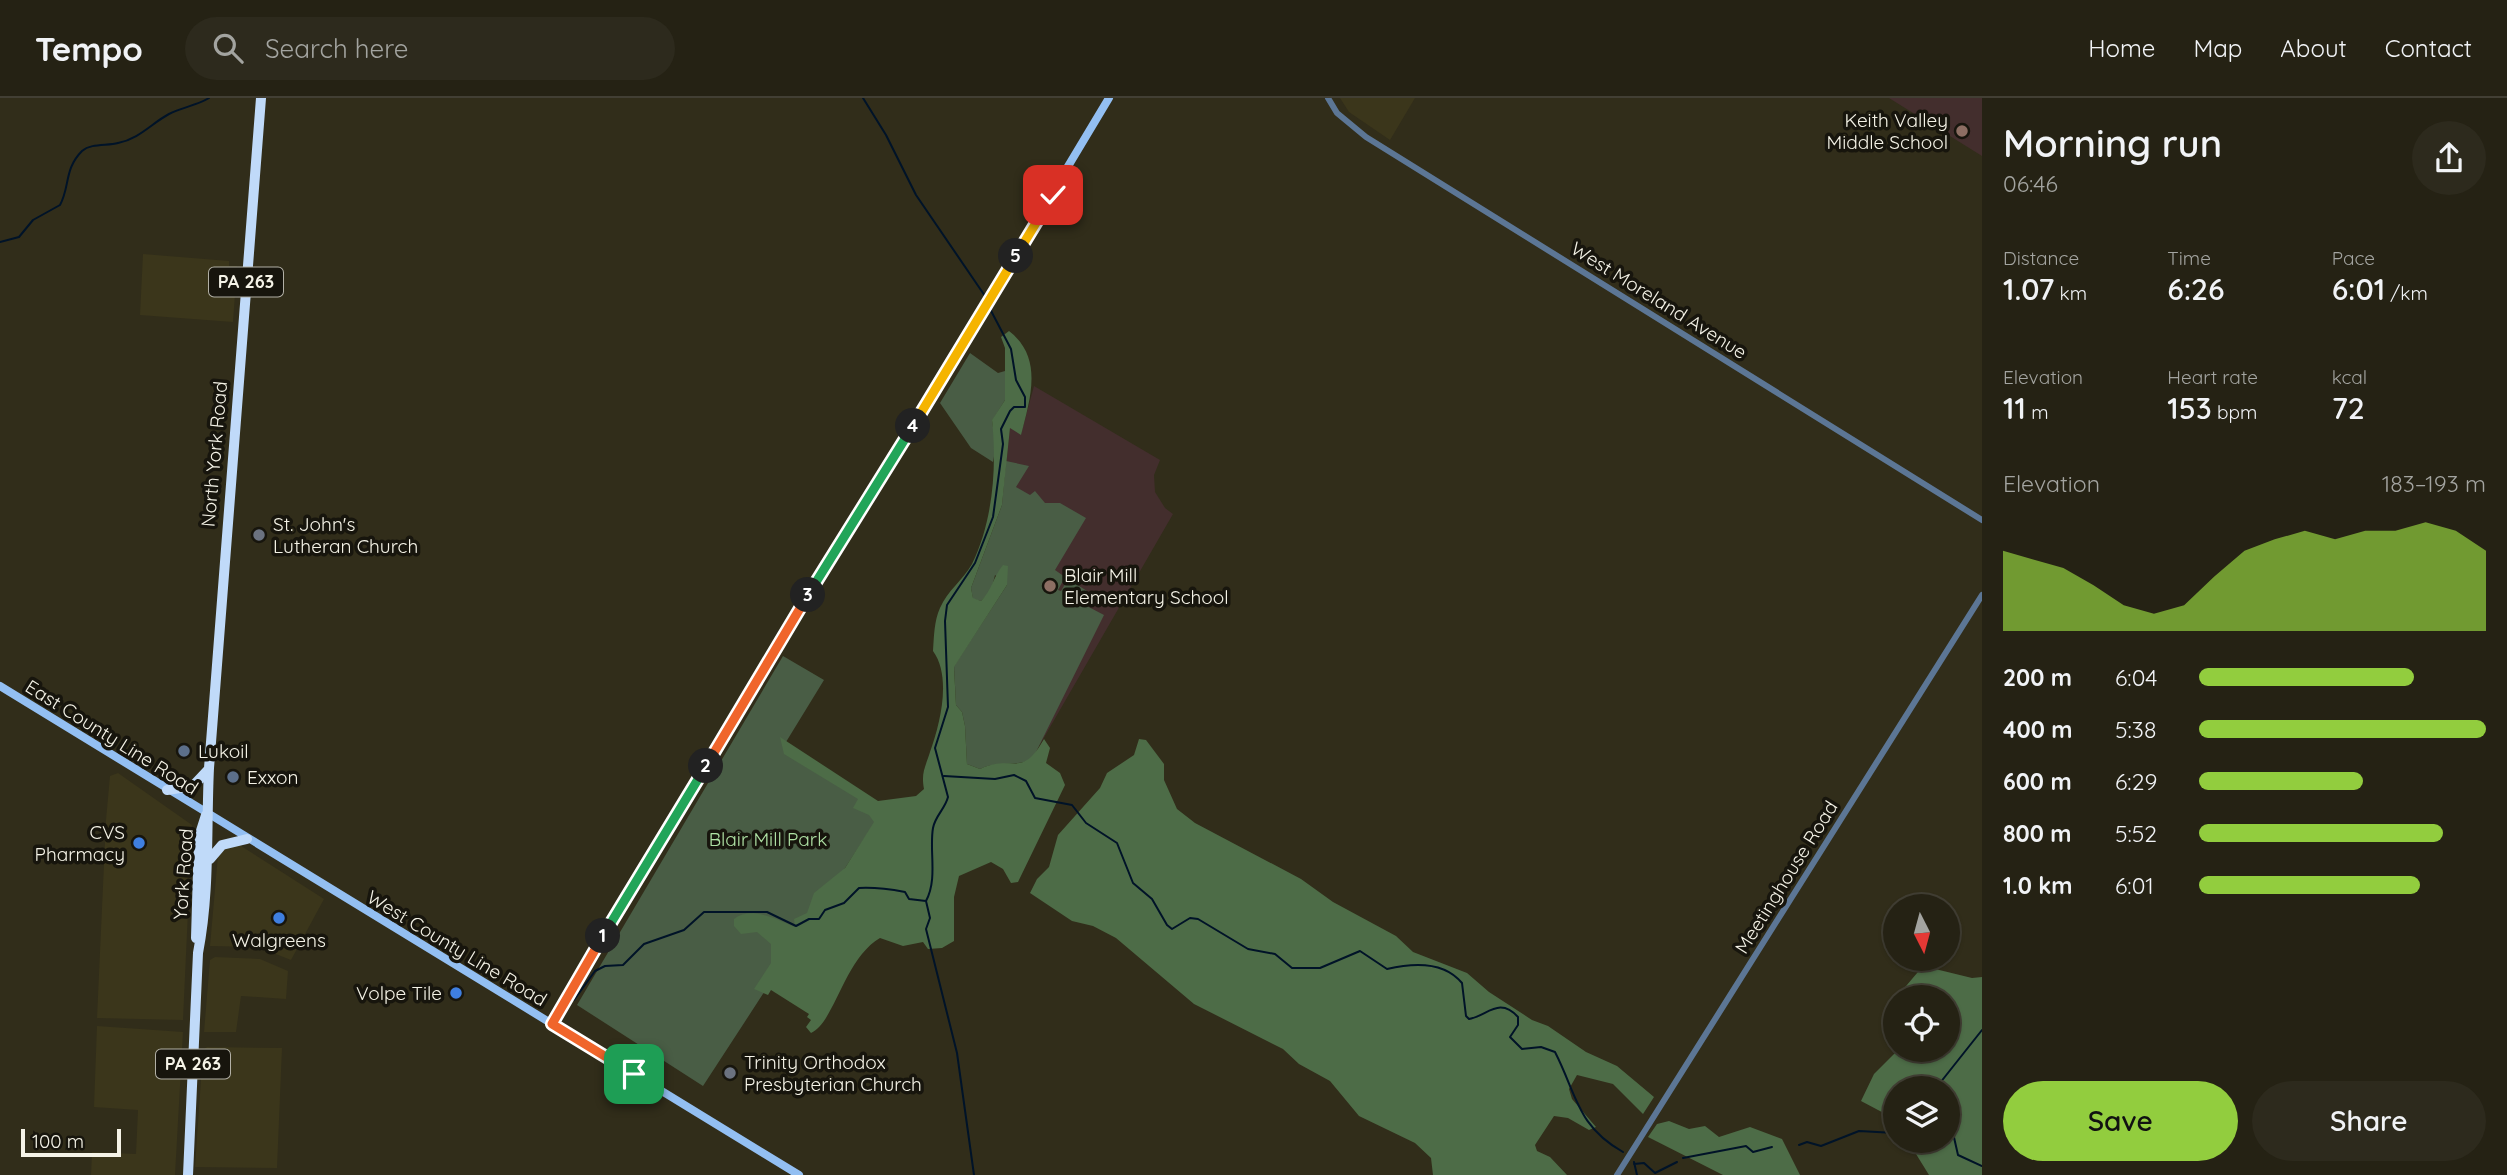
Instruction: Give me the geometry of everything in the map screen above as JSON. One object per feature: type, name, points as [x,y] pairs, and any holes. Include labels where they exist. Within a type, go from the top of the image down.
[{"type":"highway","name":"North York Road","points":[[207,813],[261,98]]},
{"type":"highway","points":[[167,790],[193,786],[209,768]]},
{"type":"highway","name":"York Road","points":[[198,953],[205,919],[210,832],[207,813]]},
{"type":"highway","name":"York Road","points":[[188,1175],[198,953],[195,914],[199,837],[207,813]]},
{"type":"highway","points":[[207,866],[215,849],[247,839]]},
{"type":"main road","points":[[552,1024],[771,655],[1109,98]]},
{"type":"main road","name":"East County Line Road","points":[[0,686],[207,813]]},
{"type":"main road","name":"West County Line Road","points":[[207,813],[799,1175]]},
{"type":"street","name":"West Moreland Avenue","points":[[1328,98],[1337,113],[1366,137],[1982,520]]},
{"type":"street","name":"Meetinghouse Road","points":[[1617,1175],[1982,595]]},
{"type":"shaded area","points":[[1340,98],[1415,98],[1390,140],[1349,112]]},
{"type":"shaded area","name":"Keith Valley Middle School","points":[[1889,98],[1982,98],[1982,156]]},
{"type":"shaded area","points":[[143,254],[229,261],[229,266],[237,266],[233,322],[140,315]]},
{"type":"shaded area","name":"Blair Mill Elementary School","points":[[1034,386],[1160,460],[1154,475],[1155,492],[1165,508],[1173,514],[1027,767],[1002,505],[1010,427],[1021,434]]},
{"type":"shaded area","points":[[118,773],[192,825],[183,1020],[97,1018],[106,820],[110,776]]},
{"type":"shaded area","points":[[238,844],[324,899],[291,960],[258,947],[210,946],[218,855],[226,848]]},
{"type":"shaded area","points":[[215,957],[260,959],[288,971],[286,999],[241,996],[236,1032],[204,1032],[210,960]]},
{"type":"shaded area","points":[[97,1026],[183,1032],[175,1175],[91,1175],[92,1152],[136,1154],[138,1110],[94,1107]]},
{"type":"shaded area","points":[[207,1047],[282,1048],[277,1168],[195,1167],[203,1050]]},
{"type":"green space","points":[[1009,331],[1027,354],[1032,380],[1021,435],[1010,428],[1002,505],[971,588],[973,598],[981,601],[1003,565],[1008,566],[1007,585],[954,667],[956,705],[962,712],[965,726],[967,764],[980,769],[1001,763],[1022,762],[1029,759],[1044,739],[1050,748],[1046,763],[1060,773],[1065,785],[1018,882],[1011,883],[1003,869],[991,862],[959,876],[954,897],[954,941],[942,948],[928,949],[923,942],[903,946],[880,938],[857,960],[827,1016],[811,1033],[806,1027],[811,1020],[807,1017],[809,1014],[771,990],[768,995],[754,989],[771,963],[771,944],[757,932],[741,934],[734,926],[734,919],[749,913],[773,918],[795,927],[794,919],[807,913],[814,893],[845,868],[874,822],[869,815],[853,808],[858,799],[784,754],[780,737],[878,801],[916,796],[924,789],[924,770],[937,728],[943,687],[939,662],[933,651],[935,624],[943,602],[972,564],[985,530],[992,494],[992,420],[1005,400],[1005,348],[1001,337]]},
{"type":"green space","points":[[970,353],[998,373],[1005,371],[1005,400],[992,421],[996,446],[993,462],[971,448],[940,403]]},
{"type":"green space","points":[[1006,461],[1029,466],[1016,487],[1030,495],[1035,491],[1045,503],[1060,503],[1086,518],[1055,570],[1065,577],[1058,590],[1061,591],[1068,579],[1087,591],[1081,603],[1104,615],[1033,758],[1020,763],[980,769],[967,764],[965,726],[962,712],[956,705],[954,666],[1007,585],[995,575],[991,591],[981,601],[973,599],[971,588],[1002,505]]},
{"type":"green space","name":"Blair Mill Park","points":[[783,656],[824,680],[786,742],[869,796],[875,822],[703,1086],[577,1005]]},
{"type":"green space","points":[[1139,739],[1146,740],[1164,764],[1164,780],[1177,809],[1195,823],[1301,879],[1333,902],[1396,936],[1413,952],[1467,973],[1489,992],[1532,1020],[1548,1026],[1586,1052],[1617,1066],[1654,1097],[1643,1114],[1613,1084],[1577,1075],[1569,1089],[1572,1099],[1596,1127],[1589,1130],[1568,1118],[1554,1116],[1535,1145],[1537,1151],[1550,1157],[1567,1175],[1433,1175],[1431,1158],[1415,1143],[1359,1116],[1330,1081],[1299,1064],[1283,1049],[1194,1004],[1116,938],[1093,926],[1072,921],[1030,893],[1037,879],[1049,867],[1058,835],[1100,788],[1107,773],[1134,755]]},
{"type":"green space","points":[[1919,971],[1943,971],[1972,978],[1982,977],[1982,1175],[1929,1175],[1915,1153],[1960,1153],[1960,1076],[1883,1076],[1883,1113],[1861,1101],[1874,1074],[1886,1062],[1960,1062],[1960,985],[1907,985]]},
{"type":"green space","points":[[1669,1121],[1689,1129],[1705,1126],[1719,1137],[1750,1127],[1782,1139],[1800,1175],[1723,1175],[1648,1137],[1657,1124]]},
{"type":"waterway","points":[[0,242],[19,237],[33,220],[60,205],[72,164],[82,151],[90,147],[126,141],[169,114],[209,98]]},
{"type":"waterway","points":[[863,98],[886,135],[916,195],[985,296]]},
{"type":"waterway","points":[[974,1175],[957,1053],[926,929],[930,918],[926,901],[932,883],[933,828],[948,797],[935,748],[948,707],[945,621],[947,605],[975,563],[993,517],[1003,444],[1001,429],[1014,407],[1025,407],[1025,397],[1016,380],[1011,349],[988,305]]},
{"type":"waterway","points":[[944,776],[995,779],[1014,775],[1026,781],[1035,798],[1072,805],[1086,823],[1117,843],[1133,883],[1152,899],[1172,929],[1190,918],[1198,919],[1248,949],[1275,954],[1292,968],[1320,968],[1360,951],[1387,969],[1417,965],[1446,971],[1462,983],[1466,1016],[1469,1019],[1493,1009],[1505,1008],[1518,1017],[1518,1025],[1510,1037],[1522,1049],[1541,1047],[1555,1052],[1587,1120],[1608,1142],[1623,1152]]},
{"type":"waterway","points":[[574,1000],[595,971],[605,966],[623,965],[644,944],[684,930],[704,912],[767,912],[796,926],[809,919],[819,919],[825,910],[844,903],[859,888],[905,892],[909,899],[926,901]]},
{"type":"waterway","points":[[1946,1076],[1982,1030]]},
{"type":"waterway","points":[[1799,1145],[1807,1142],[1821,1146],[1859,1131],[1883,1132]]},
{"type":"waterway","points":[[1683,1158],[1746,1146],[1753,1152],[1772,1147]]},
{"type":"waterway","points":[[1958,1153],[1982,1166]]},
{"type":"waterway","points":[[1634,1162],[1637,1175]]},
{"type":"waterway","points":[[1634,1164],[1644,1163],[1655,1173],[1677,1162]]},
{"type":"place","name":"Keith Valley Middle School","points":[[1962,131]]},
{"type":"place","name":"St. John's Lutheran Church","points":[[259,535]]},
{"type":"place","name":"Blair Mill Elementary School","points":[[1050,586]]},
{"type":"place","name":"Lukoil","points":[[184,751]]},
{"type":"place","name":"Exxon","points":[[233,777]]},
{"type":"place","name":"CVS Pharmacy","points":[[139,843]]},
{"type":"place","name":"Walgreens","points":[[279,918]]},
{"type":"place","name":"Volpe Tile","points":[[456,993]]},
{"type":"place","name":"Trinity Orthodox Presbyterian Church","points":[[730,1073]]},
{"type":"route","points":[[634,1074],[552,1024],[771,655],[1053,195]]}]
